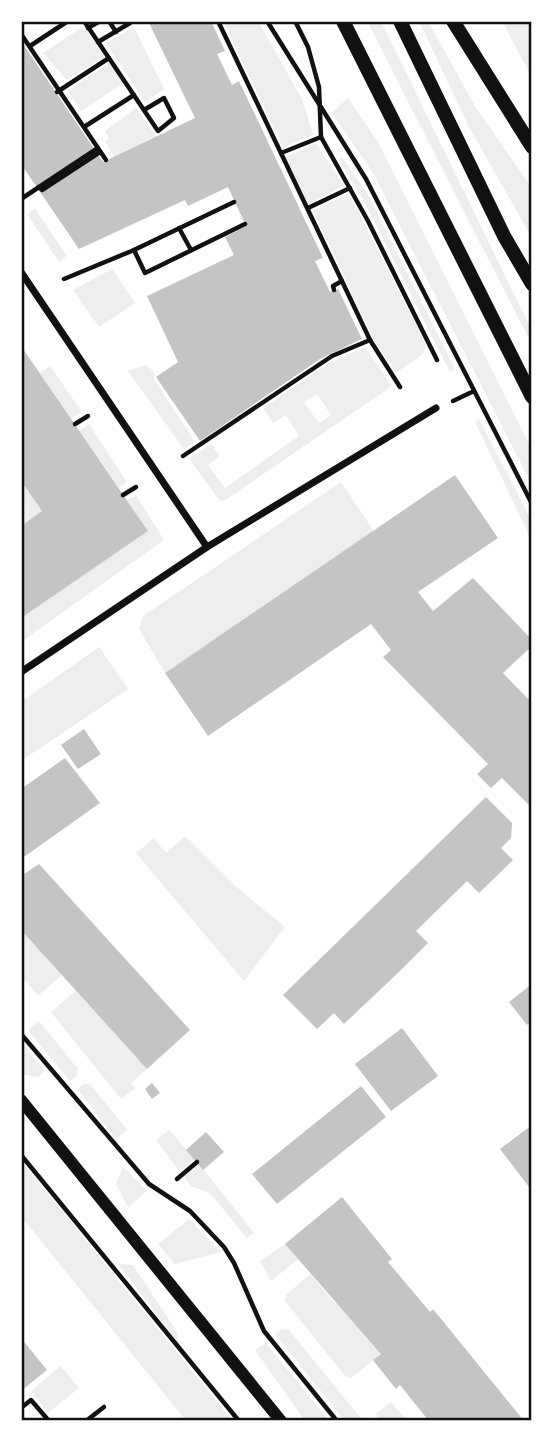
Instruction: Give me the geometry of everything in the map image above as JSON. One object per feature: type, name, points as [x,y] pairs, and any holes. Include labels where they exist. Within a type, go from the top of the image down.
[{"type":"main road","points":[[343,21],[532,397]]},
{"type":"main road","points":[[400,21],[504,236],[532,284]]},
{"type":"main road","points":[[453,21],[532,147]]},
{"type":"street","points":[[21,272],[207,547]]},
{"type":"street","points":[[21,672],[207,547],[436,408]]},
{"type":"street","points":[[21,1100],[281,1421]]},
{"type":"path","points":[[30,46],[68,21]]},
{"type":"path","points":[[84,21],[158,131],[174,118],[164,98],[144,110]]},
{"type":"path","points":[[88,27],[100,21]]},
{"type":"path","points":[[109,21],[116,32]]},
{"type":"path","points":[[99,42],[130,23],[129,21]]},
{"type":"path","points":[[218,21],[370,340],[400,387]]},
{"type":"path","points":[[267,21],[321,112],[366,179],[532,504]]},
{"type":"path","points":[[296,21],[312,60],[319,87],[321,137],[437,360]]},
{"type":"path","points":[[21,34],[36,60],[106,160]]},
{"type":"path","points":[[58,92],[109,58]]},
{"type":"path","points":[[84,127],[134,95]]},
{"type":"path","points":[[281,153],[321,137]]},
{"type":"path","points":[[21,199],[99,150]]},
{"type":"path","points":[[285,176],[291,174]]},
{"type":"path","points":[[308,208],[349,188]]},
{"type":"path","points":[[296,200],[303,197]]},
{"type":"path","points":[[64,279],[134,250],[234,202]]},
{"type":"path","points":[[134,250],[145,273],[245,224]]},
{"type":"path","points":[[179,228],[191,250]]},
{"type":"path","points":[[334,290],[332,286],[342,281]]},
{"type":"path","points":[[183,456],[332,356],[370,340]]},
{"type":"path","points":[[75,424],[88,416]]},
{"type":"path","points":[[123,495],[136,486]]},
{"type":"path","points":[[21,1034],[149,1184],[190,1211],[224,1247],[234,1263],[264,1331],[337,1421]]},
{"type":"path","points":[[21,1154],[239,1421]]},
{"type":"path","points":[[177,1179],[197,1162]]},
{"type":"path","points":[[21,1408],[31,1400],[48,1421]]},
{"type":"path","points":[[86,1421],[104,1407]]},
{"type":"shaded area","points":[[223,21],[258,21],[302,99],[313,135],[283,148]]},
{"type":"shaded area","points":[[367,21],[381,21],[532,331],[532,345]]},
{"type":"shaded area","points":[[419,21],[428,21],[476,108],[532,188],[532,238],[468,125]]},
{"type":"shaded area","points":[[502,21],[532,21],[532,78]]},
{"type":"shaded area","points":[[84,26],[104,57],[67,80],[43,53]]},
{"type":"shaded area","points":[[134,27],[164,89],[145,102],[106,43]]},
{"type":"shaded area","points":[[109,63],[123,83],[81,111],[68,91]]},
{"type":"shaded area","points":[[348,98],[378,142],[532,450],[532,485],[373,173],[332,113]]},
{"type":"shaded area","points":[[136,108],[156,136],[114,157],[105,141],[109,138],[105,131]]},
{"type":"shaded area","points":[[316,143],[344,186],[308,204],[286,157]]},
{"type":"shaded area","points":[[342,157],[369,196],[455,369],[450,372],[363,199],[339,160]]},
{"type":"shaded area","points":[[349,193],[426,345],[423,354],[396,373],[373,338],[313,211]]},
{"type":"shaded area","points":[[35,209],[67,256],[59,262],[27,214]]},
{"type":"shaded area","points":[[112,269],[135,303],[99,327],[73,290]]},
{"type":"shaded area","points":[[365,347],[392,386],[227,499],[220,501],[189,459],[211,444],[220,456],[208,465],[225,488],[299,436],[286,415],[273,423],[263,408],[332,361]],"holes":[[[317,394],[331,415],[319,423],[304,402]]]},
{"type":"shaded area","points":[[146,365],[155,374],[154,379],[195,442],[184,449],[128,371]]},
{"type":"shaded area","points":[[50,366],[82,412],[71,419],[40,373]]},
{"type":"shaded area","points":[[479,419],[532,522],[532,541],[475,422]]},
{"type":"shaded area","points":[[89,424],[127,482],[119,488],[79,431]]},
{"type":"shaded area","points":[[21,481],[42,511],[21,526]]},
{"type":"shaded area","points":[[341,482],[374,531],[165,673],[139,629],[143,616]]},
{"type":"shaded area","points":[[136,495],[164,540],[21,642],[21,618],[148,531],[127,500]]},
{"type":"shaded area","points":[[99,647],[128,689],[21,761],[21,702]]},
{"type":"shaded area","points":[[185,836],[233,884],[285,927],[244,981],[136,853],[154,838],[166,853]]},
{"type":"shaded area","points":[[21,930],[62,975],[38,996],[21,975]]},
{"type":"shaded area","points":[[76,991],[147,1069],[131,1083],[135,1088],[121,1099],[51,1012]]},
{"type":"shaded area","points":[[39,1021],[78,1069],[77,1076],[70,1081],[28,1030]]},
{"type":"shaded area","points":[[21,1042],[45,1071],[38,1077],[21,1074]]},
{"type":"shaded area","points":[[83,1084],[90,1084],[127,1130],[116,1139],[77,1089]]},
{"type":"shaded area","points":[[169,1130],[195,1159],[180,1172],[156,1140]]},
{"type":"shaded area","points":[[21,1162],[232,1420],[187,1421],[183,1417],[21,1216]]},
{"type":"shaded area","points":[[199,1164],[254,1233],[247,1238],[210,1193],[191,1186],[184,1177]]},
{"type":"shaded area","points":[[123,1167],[147,1191],[128,1207],[116,1184]]},
{"type":"shaded area","points":[[189,1219],[221,1252],[175,1264],[158,1244]]},
{"type":"shaded area","points":[[285,1244],[298,1259],[271,1281],[260,1261]]},
{"type":"shaded area","points":[[118,1264],[133,1265],[177,1332],[178,1342]]},
{"type":"shaded area","points":[[310,1274],[335,1304],[339,1302],[381,1354],[351,1378],[346,1377],[285,1301],[286,1295]]},
{"type":"shaded area","points":[[282,1329],[289,1330],[363,1421],[345,1421],[275,1334]]},
{"type":"shaded area","points":[[266,1343],[329,1421],[305,1421],[255,1350]]},
{"type":"shaded area","points":[[61,1366],[79,1388],[48,1413],[31,1391]]},
{"type":"shaded area","points":[[391,1402],[407,1421],[382,1421],[376,1414]]},
{"type":"building","points":[[148,21],[211,21],[225,51],[217,54],[232,85],[239,81],[323,258],[315,261],[330,292],[338,289],[362,339],[320,359],[200,441],[156,377],[178,362],[147,296],[234,255],[225,237],[246,226],[228,187],[188,206],[185,200],[79,249],[21,164],[21,41],[103,162],[195,118]]},
{"type":"building","points":[[21,346],[148,531],[21,618],[21,526],[42,511],[21,481]]},
{"type":"building","points":[[455,475],[498,538],[418,592],[433,611],[473,578],[532,640],[532,646],[503,673],[528,699],[532,695],[532,808],[502,778],[491,788],[477,774],[488,764],[383,657],[391,650],[371,624],[208,736],[165,673]]},
{"type":"building","points":[[84,729],[101,754],[78,769],[61,745]]},
{"type":"building","points":[[65,758],[100,803],[21,859],[21,789]]},
{"type":"building","points":[[486,797],[512,823],[511,838],[501,848],[513,860],[479,893],[467,881],[416,931],[428,943],[401,970],[344,1024],[334,1013],[317,1029],[283,995]]},
{"type":"building","points":[[39,864],[190,1030],[147,1069],[21,930],[21,876]]},
{"type":"building","points":[[532,984],[532,1021],[527,1025],[509,1002]]},
{"type":"building","points":[[402,1028],[438,1076],[391,1111],[355,1064]]},
{"type":"building","points":[[152,1083],[160,1093],[152,1099],[145,1089]]},
{"type":"building","points":[[361,1086],[386,1117],[277,1204],[252,1174]]},
{"type":"building","points":[[532,1125],[532,1191],[500,1149]]},
{"type":"building","points":[[206,1132],[224,1152],[203,1170],[186,1150]]},
{"type":"building","points":[[342,1197],[392,1259],[388,1262],[430,1312],[433,1309],[524,1421],[429,1421],[400,1385],[396,1389],[373,1360],[381,1354],[285,1244]]},
{"type":"building","points":[[21,1338],[47,1370],[21,1391]]}]
